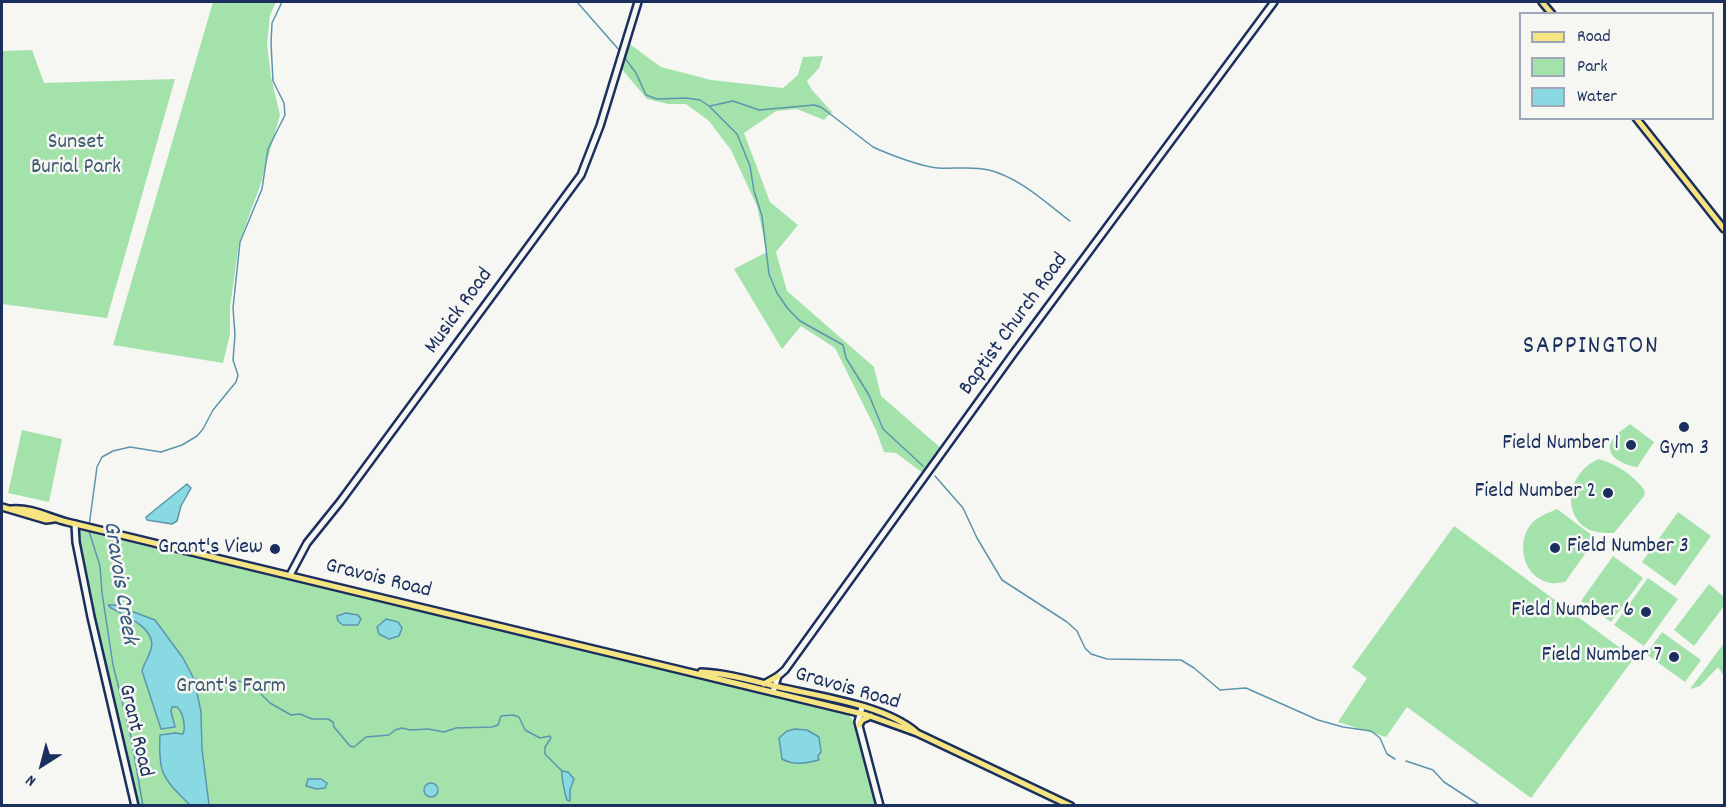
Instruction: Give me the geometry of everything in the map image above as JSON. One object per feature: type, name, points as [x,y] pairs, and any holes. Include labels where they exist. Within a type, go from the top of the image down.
[{"type":"main road","points":[[1638,120],[1725,229]]},
{"type":"main road","name":"Gravois Road","points":[[2,507],[47,514],[54,519],[695,672],[708,677],[775,689],[859,709],[871,716],[917,733],[1071,806]]},
{"type":"main road","name":"Gravois Road","points":[[695,672],[709,672],[764,684],[775,689],[789,690],[859,709],[907,724],[917,733]]},
{"type":"main road","points":[[764,684],[780,677],[789,690]]},
{"type":"main road","points":[[859,725],[862,720],[871,716]]},
{"type":"street","name":"Musick Road","points":[[290,575],[306,543],[340,502],[578,179],[590,154],[639,2]]},
{"type":"street","name":"Baptist Church Road","points":[[775,689],[780,677],[1013,354],[1274,2]]},
{"type":"street","name":"Grant Road","points":[[75,524],[76,542],[91,617],[135,806]]},
{"type":"street","points":[[859,709],[859,725],[880,806]]},
{"type":"street","points":[[859,709],[855,722],[864,748]]},
{"type":"green space","points":[[213,2],[276,2],[270,15],[267,44],[271,77],[280,115],[260,186],[239,243],[230,307],[230,334],[223,363],[113,345]]},
{"type":"green space","points":[[628,43],[661,67],[711,80],[783,88],[798,75],[803,57],[823,56],[819,68],[807,81],[832,112],[824,120],[797,109],[776,111],[744,133],[770,202],[798,225],[776,252],[787,291],[874,367],[881,396],[942,449],[923,473],[896,453],[884,452],[876,430],[835,348],[801,326],[782,349],[734,269],[767,252],[757,206],[731,150],[709,121],[686,104],[668,104],[647,99],[620,67]]},
{"type":"green space","name":"Sunset Burial Park","points":[[32,50],[44,83],[175,79],[107,318],[2,304],[2,51]]},
{"type":"green space","name":"Field Number 1","points":[[1630,424],[1654,442],[1637,467],[1619,460],[1610,450],[1613,439]]},
{"type":"green space","points":[[22,430],[62,439],[49,502],[8,493]]},
{"type":"green space","name":"Field Number 2","points":[[1599,459],[1625,471],[1645,491],[1644,496],[1614,533],[1596,532],[1586,528],[1573,511],[1571,500],[1576,480],[1582,471]]},
{"type":"green space","name":"Field Number 3","points":[[1557,509],[1593,536],[1595,540],[1565,582],[1553,583],[1541,580],[1534,575],[1528,567],[1523,549],[1527,531],[1532,523]]},
{"type":"green space","points":[[1678,512],[1711,536],[1675,586],[1642,562]]},
{"type":"green space","points":[[1454,526],[1634,658],[1531,798],[1407,707],[1386,737],[1338,722],[1367,678],[1352,667]]},
{"type":"green space","name":"Grant's Farm","points":[[79,531],[847,713],[852,719],[878,805],[137,805],[84,571],[77,537]]},
{"type":"green space","points":[[1613,556],[1643,578],[1611,622],[1581,601]]},
{"type":"green space","name":"Field Number 6","points":[[1648,578],[1678,599],[1644,646],[1614,625]]},
{"type":"green space","points":[[1709,584],[1724,597],[1724,606],[1694,646],[1674,630]]},
{"type":"green space","name":"Field Number 7","points":[[1662,632],[1701,660],[1685,682],[1646,654]]},
{"type":"green space","points":[[1724,643],[1724,676],[1718,667],[1700,686],[1690,689]]},
{"type":"water","points":[[187,484],[191,488],[181,506],[177,521],[172,524],[147,520],[146,517]]},
{"type":"water","points":[[108,605],[115,605],[155,620],[183,658],[194,679],[209,682],[198,685],[196,688],[201,712],[202,749],[209,805],[190,805],[164,775],[160,759],[160,735],[183,734],[182,716],[177,707],[172,707],[175,727],[161,729],[142,671],[152,642],[145,629]]},
{"type":"water","points":[[346,613],[358,615],[361,619],[358,625],[343,625],[338,621],[337,616]]},
{"type":"water","points":[[386,619],[398,622],[402,628],[399,636],[389,639],[379,634],[377,627]]},
{"type":"water","points":[[807,730],[819,737],[821,752],[818,756],[819,760],[796,763],[782,759],[779,738],[787,731]]},
{"type":"water","points":[[562,771],[568,772],[574,779],[570,790],[570,801],[566,797]]},
{"type":"water","points":[[308,779],[321,779],[327,783],[325,788],[317,789],[306,786]]},
{"type":"water","points":[[431,783],[436,785],[438,790],[436,795],[431,797],[426,795],[424,790],[426,785]]},
{"type":"waterway","name":"Gravois Creek","points":[[89,526],[97,467],[102,457],[113,451],[130,447],[161,452],[182,445],[197,436],[213,410],[236,382],[238,375],[233,360],[235,335],[233,308],[240,242],[262,189],[268,149],[285,115],[284,103],[273,81],[271,43],[272,23],[282,2]]},
{"type":"waterway","points":[[577,2],[620,51]]},
{"type":"waterway","points":[[624,57],[636,73],[646,95],[657,99],[700,100],[737,134],[750,166],[754,191],[762,216],[769,274],[777,293],[800,321],[843,345],[846,358],[869,395],[883,429],[923,466]]},
{"type":"waterway","points":[[710,106],[733,101],[759,110],[814,105],[821,107],[873,147],[905,160],[931,167],[977,168],[1000,174],[1032,191],[1070,221]]},
{"type":"waterway","points":[[935,476],[963,508],[977,538],[1002,580],[1067,622],[1077,631],[1085,648],[1091,654],[1107,659],[1181,660],[1220,690],[1246,688],[1318,720],[1371,731],[1380,738],[1387,754],[1395,759]]},
{"type":"waterway","name":"Gravois Creek","points":[[89,531],[100,566],[113,665],[131,737],[143,806]]},
{"type":"waterway","points":[[213,683],[227,685],[234,680],[251,684],[270,703],[291,715],[300,714],[312,719],[328,719],[333,722],[334,727],[350,746],[354,747],[366,737],[389,735],[402,728],[444,732],[456,728],[492,727],[498,725],[501,716],[513,715],[519,717],[525,730],[540,738],[550,736],[545,747],[545,754],[562,771]]},
{"type":"waterway","points":[[1406,761],[1433,770],[1444,782],[1481,806]]},
{"type":"place","name":"Gym 3","points":[[1684,427]]},
{"type":"place","name":"Field Number 1","points":[[1631,445]]},
{"type":"place","name":"Field Number 2","points":[[1608,493]]},
{"type":"place","name":"Field Number 3","points":[[1555,548]]},
{"type":"place","name":"Grant's View","points":[[275,549]]},
{"type":"place","name":"Field Number 6","points":[[1646,612]]},
{"type":"place","name":"Field Number 7","points":[[1674,657]]},
{"type":"district","name":"SAPPINGTON","points":[[1591,348]]}]
